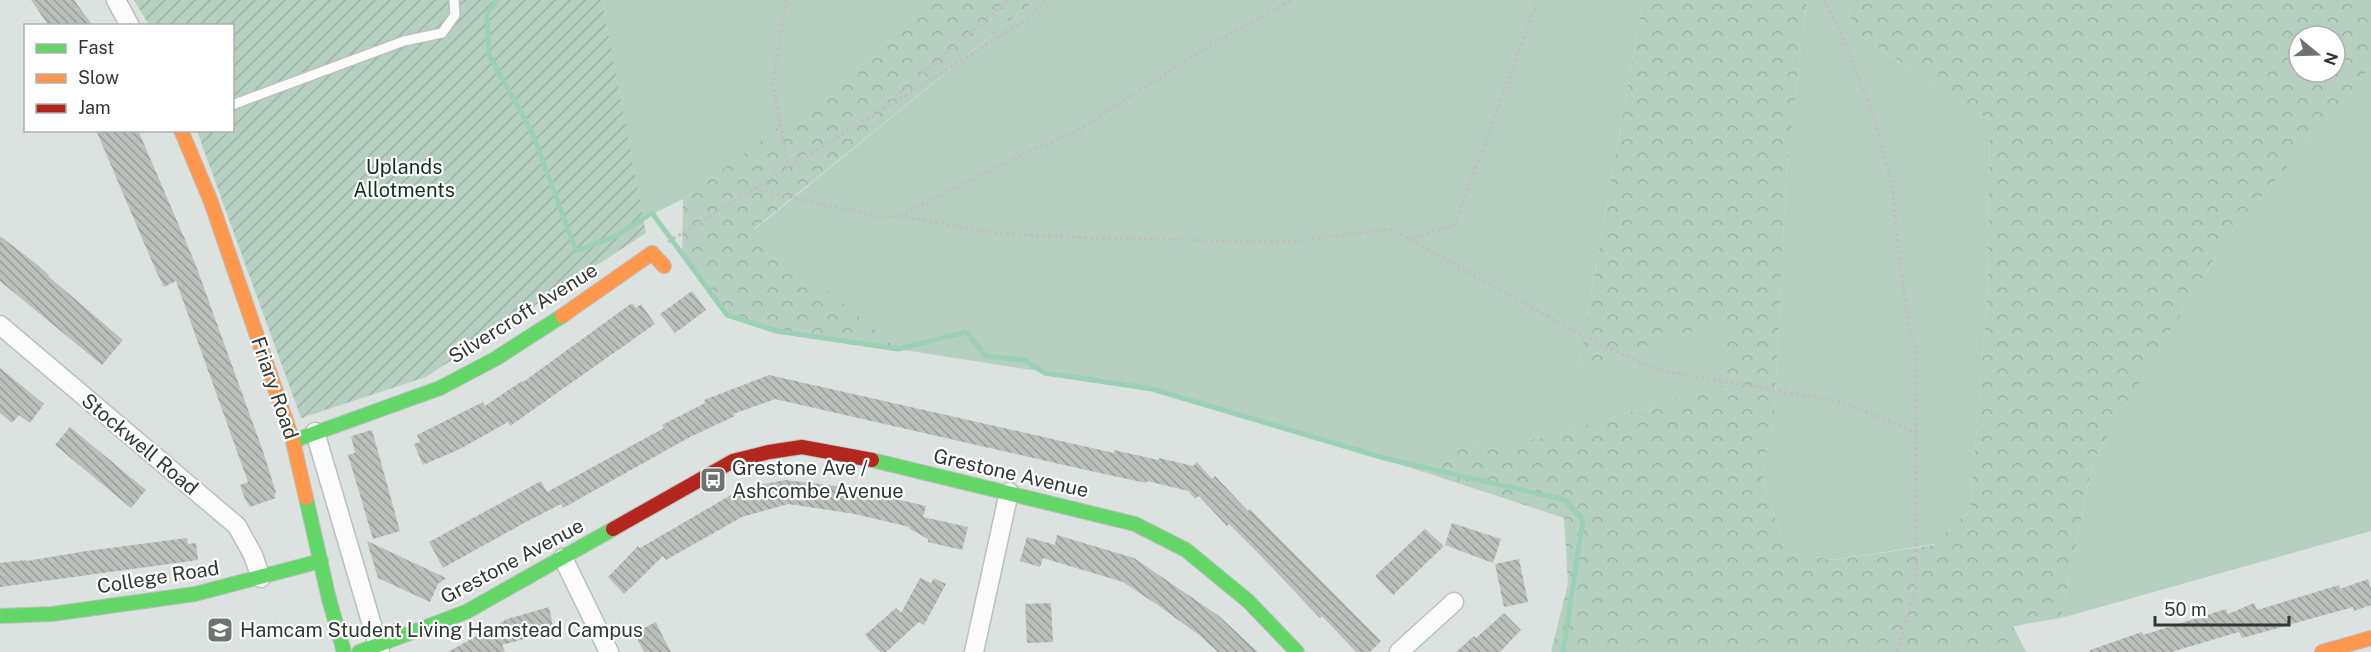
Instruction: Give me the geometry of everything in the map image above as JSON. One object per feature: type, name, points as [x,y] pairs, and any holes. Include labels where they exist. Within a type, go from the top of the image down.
[{"type":"street","points":[[116,0],[129,24]]},
{"type":"street","name":"Friary Road","points":[[182,132],[211,202],[293,441],[329,599],[344,652]]},
{"type":"street","name":"Silvercroft Avenue","points":[[293,441],[440,388],[515,346],[652,253],[664,266]]},
{"type":"street","name":"Stockwell Road","points":[[0,325],[237,526],[253,555],[261,578]]},
{"type":"street","name":"Friary Road","points":[[315,432],[379,648]]},
{"type":"street","name":"Grestone Avenue","points":[[359,652],[379,648],[466,612],[733,461],[802,447],[1009,492],[1135,524],[1186,550],[1248,601],[1297,652]]},
{"type":"street","points":[[974,652],[1009,492]]},
{"type":"street","points":[[563,558],[609,652]]},
{"type":"street","name":"College Road","points":[[0,616],[52,614],[195,594],[321,561]]},
{"type":"street","points":[[1399,652],[1454,602]]},
{"type":"street","points":[[2322,652],[2371,638]]},
{"type":"lane","points":[[234,104],[404,41],[442,33],[455,15],[454,0]]},
{"type":"path","points":[[786,0],[773,84],[788,167]]},
{"type":"path","points":[[875,114],[1008,0]]},
{"type":"path","points":[[681,234],[1029,18],[1046,0]]},
{"type":"path","points":[[900,216],[1029,151],[1074,133],[1202,50],[1292,0]]},
{"type":"path","points":[[1409,239],[1454,226],[1538,0]]},
{"type":"path","points":[[1824,0],[1839,28],[1872,112],[1892,185],[1903,279],[1915,346],[1917,582],[1897,652]]},
{"type":"path","points":[[753,188],[879,217],[900,216],[995,233],[1090,238],[1288,242],[1390,229],[1583,336],[1657,370],[1842,402],[1917,433]]},
{"type":"green space","name":"Uplands Allotments","points":[[134,0],[602,0],[646,233],[426,377],[301,418],[197,132],[234,132],[234,24],[148,24]]},
{"type":"green space","points":[[602,0],[935,0],[855,70],[683,199],[643,219]]},
{"type":"green space","points":[[935,0],[1035,0],[754,229],[898,349],[776,331],[727,315],[682,256],[683,199],[855,70]]},
{"type":"green space","points":[[1035,0],[1643,0],[1578,368],[1725,321],[1725,385],[1541,438],[1446,450],[1424,472],[1152,389],[898,349],[754,230]]},
{"type":"green space","points":[[1643,0],[1807,0],[1787,165],[1774,416],[1762,475],[1786,553],[1835,560],[1933,545],[1970,510],[1987,301],[1990,120],[1855,32],[1845,0],[2371,0],[2371,67],[2226,239],[2093,461],[2061,618],[2013,626],[2026,652],[1551,652],[1568,584],[1564,518],[1424,472],[1445,450],[1541,438],[1724,385],[1725,321],[1578,368]]},
{"type":"green space","points":[[1807,0],[1845,0],[1855,32],[1990,120],[1987,301],[1970,510],[1934,544],[1835,560],[1786,553],[1762,475],[1774,416],[1787,165]]},
{"type":"green space","points":[[2371,67],[2371,531],[2061,618],[2093,461],[2226,239]]},
{"type":"building","points":[[31,0],[74,0],[92,24],[48,24]]},
{"type":"building","points":[[97,132],[139,132],[195,263],[264,454],[276,498],[250,507],[245,499],[240,485],[248,482],[176,281],[164,287]]},
{"type":"building","points":[[0,236],[39,266],[123,340],[102,365],[0,281]]},
{"type":"building","points":[[692,291],[706,310],[675,333],[660,314]]},
{"type":"building","points":[[632,303],[636,308],[641,304],[655,324],[510,426],[508,422],[460,449],[423,465],[414,444],[420,442],[417,435],[483,402],[485,406],[523,382]]},
{"type":"building","points":[[0,368],[44,404],[30,423],[19,415],[12,423],[0,413]]},
{"type":"building","points":[[769,375],[1114,453],[1114,450],[1193,466],[1197,462],[1212,479],[1215,476],[1248,511],[1250,509],[1381,641],[1370,652],[1356,652],[1229,524],[1227,526],[1199,496],[1195,499],[1188,491],[775,399],[733,414],[735,416],[690,437],[563,508],[561,504],[443,568],[429,542],[541,481],[547,492],[664,428],[662,425],[705,403],[704,400]]},
{"type":"building","points":[[70,427],[146,490],[131,508],[55,445]]},
{"type":"building","points":[[372,430],[400,531],[373,539],[348,455],[355,453],[351,436]]},
{"type":"building","points":[[785,480],[844,487],[926,506],[923,517],[968,527],[962,550],[928,542],[928,539],[910,527],[855,514],[788,504],[742,517],[666,560],[663,556],[624,594],[608,577],[638,546],[640,548],[731,495],[759,485]]},
{"type":"building","points":[[1452,523],[1501,539],[1493,563],[1445,545]]},
{"type":"building","points":[[1425,529],[1444,546],[1393,595],[1375,576]]},
{"type":"building","points":[[1057,535],[1134,558],[1219,616],[1258,652],[1218,652],[1199,635],[1123,582],[1043,558],[1040,567],[1020,561],[1027,537],[1055,545]]},
{"type":"building","points":[[187,538],[188,544],[196,543],[198,560],[0,587],[0,563]]},
{"type":"building","points":[[367,541],[446,578],[438,584],[430,602],[378,578]]},
{"type":"building","points":[[1519,559],[1528,602],[1504,607],[1495,564]]},
{"type":"building","points":[[920,578],[931,583],[934,578],[946,584],[924,625],[919,622],[886,652],[880,652],[865,635],[896,608],[901,613]]},
{"type":"building","points":[[2368,579],[2371,589],[2371,605],[2354,611],[2353,607],[2242,638],[2239,632],[2171,652],[2090,652],[2090,650],[2142,632],[2143,635],[2226,609],[2228,614],[2254,603],[2257,610],[2339,585],[2340,589]]},
{"type":"building","points":[[1051,603],[1053,642],[1027,643],[1025,604]]},
{"type":"building","points":[[549,607],[554,631],[502,645],[505,652],[448,652],[507,619]]},
{"type":"building","points":[[1504,613],[1521,630],[1500,652],[1456,652],[1474,636],[1476,638]]},
{"type":"building","points":[[656,622],[671,652],[644,652],[634,633]]},
{"type":"waterway","points":[[497,0],[487,14],[489,55],[532,132],[576,251],[616,236],[652,213],[727,315],[776,331],[898,349],[966,332],[986,356],[1024,360],[1045,373],[1152,389],[1384,458],[1565,500],[1583,520],[1563,652]]},
{"type":"traffic: fast","points":[[293,441],[440,388],[495,359],[562,316]]},
{"type":"traffic: fast","points":[[872,460],[1135,524],[1186,550],[1248,601],[1297,652]]},
{"type":"traffic: fast","points":[[306,498],[329,599],[344,652]]},
{"type":"traffic: fast","points":[[359,652],[466,612],[613,529]]},
{"type":"traffic: fast","points":[[0,616],[52,614],[195,594],[321,561]]},
{"type":"traffic: slow","points":[[182,132],[211,202],[293,441],[306,498]]},
{"type":"traffic: slow","points":[[562,316],[652,253],[664,266]]},
{"type":"traffic: slow","points":[[2322,652],[2371,638]]},
{"type":"traffic: jam","points":[[613,529],[733,461],[802,447],[872,460]]},
{"type":"place","name":"Grestone Ave / Ashcombe Avenue","points":[[713,480]]},
{"type":"place","name":"Hamcam Student Living Hamstead Campus","points":[[220,630]]}]
